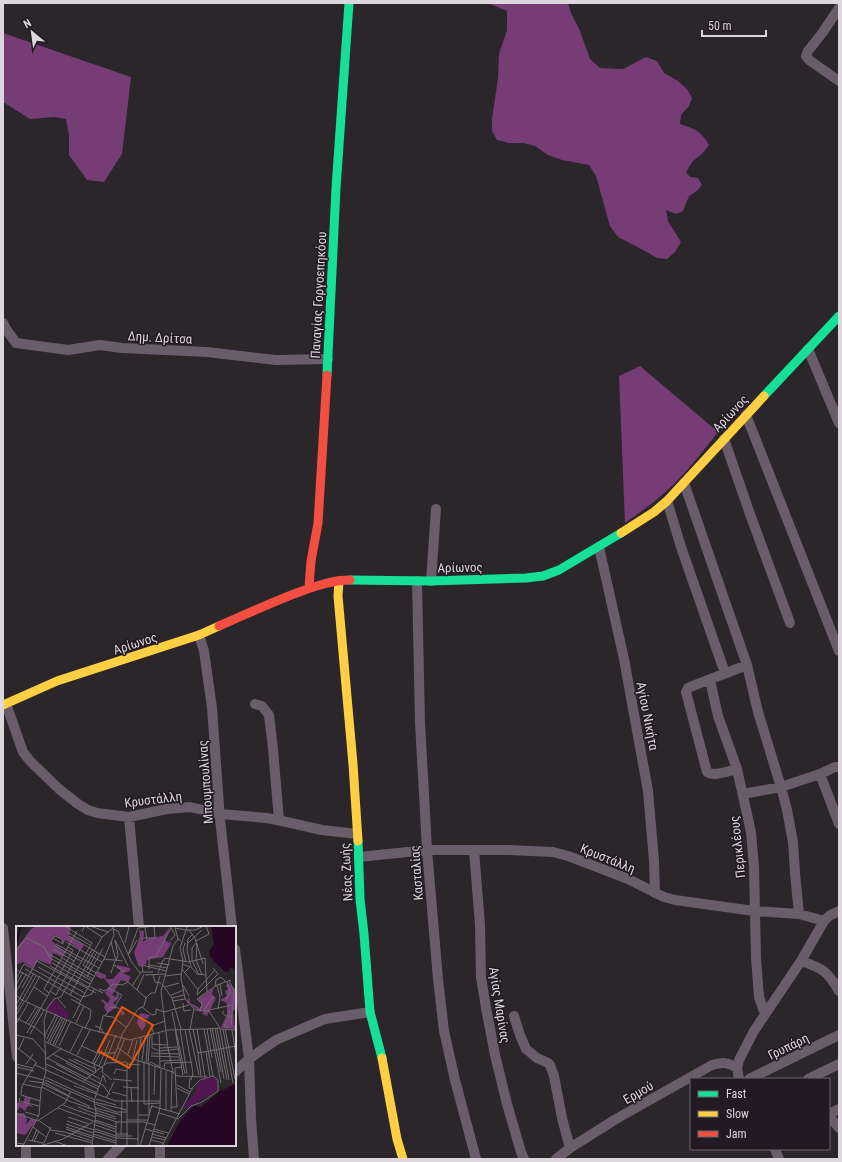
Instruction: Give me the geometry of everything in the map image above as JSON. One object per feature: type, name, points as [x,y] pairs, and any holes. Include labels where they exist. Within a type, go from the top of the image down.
[{"type":"street","name":"Παναγίας Γοργοεπηκόου","points":[[309,587],[311,561],[318,523],[336,188],[349,3]]},
{"type":"street","points":[[839,8],[806,56],[809,60],[839,81]]},
{"type":"street","name":"Αρίωνος","points":[[4,704],[57,681],[199,635],[276,600],[321,584],[339,580],[431,581],[514,579],[537,577],[559,570],[640,521],[667,501],[746,414],[839,316]]},
{"type":"street","name":"Δημ. Δρίτσα","points":[[3,323],[16,343],[68,350],[100,345],[122,348],[207,352],[276,360],[328,359]]},
{"type":"street","points":[[808,349],[839,422]]},
{"type":"street","points":[[746,414],[839,651]]},
{"type":"street","points":[[724,439],[790,623]]},
{"type":"street","points":[[684,483],[747,665],[758,712],[781,787],[793,842],[799,914]]},
{"type":"street","points":[[667,501],[682,550],[725,673]]},
{"type":"street","points":[[431,581],[436,509]]},
{"type":"street","name":"Αγίου Νικήτα","points":[[599,547],[624,659],[648,791],[655,893]]},
{"type":"street","name":"Νέας Ζωής","points":[[339,580],[338,596],[348,705],[359,857],[360,899],[365,941],[370,1012],[381,1055],[396,1132],[403,1159]]},
{"type":"street","name":"Κασταλίας","points":[[417,581],[420,723],[427,850],[437,972],[444,1031],[455,1080],[476,1159]]},
{"type":"street","name":"Μπουμπουλίνας","points":[[199,635],[204,651],[212,708],[220,814],[232,926]]},
{"type":"street","points":[[737,768],[711,774],[707,772],[686,692],[690,687],[747,665]]},
{"type":"street","name":"Περικλέους","points":[[710,680],[718,716],[737,768],[751,832],[754,867],[756,958],[759,997],[765,1014]]},
{"type":"street","name":"Κρυστάλλη","points":[[4,704],[23,752],[30,761],[59,789],[88,810],[97,813],[128,817],[167,809],[190,807],[220,814],[279,820],[322,830],[357,834]]},
{"type":"street","points":[[255,704],[262,706],[270,715],[279,820]]},
{"type":"street","points":[[742,794],[781,787],[820,774],[835,767],[839,767]]},
{"type":"street","points":[[820,774],[839,824]]},
{"type":"street","points":[[128,817],[139,926]]},
{"type":"street","name":"Κρυστάλλη","points":[[359,857],[427,850],[552,852],[568,856],[628,879],[655,893],[674,900],[754,911],[799,914],[824,921]]},
{"type":"street","name":"Αγίας Μαρίνας","points":[[474,850],[480,925],[481,977],[486,1008],[495,1055],[507,1104],[524,1159]]},
{"type":"street","points":[[739,1078],[737,1068],[739,1060],[754,1031],[801,961],[824,921],[829,916],[839,911]]},
{"type":"street","points":[[3,928],[16,1048]]},
{"type":"street","points":[[236,956],[249,1059],[254,1159]]},
{"type":"street","points":[[801,961],[819,967],[833,980],[839,991]]},
{"type":"street","points":[[236,1071],[249,1059],[276,1040],[325,1019],[370,1012]]},
{"type":"street","points":[[514,1016],[526,1049],[537,1058],[550,1065],[554,1076],[562,1118],[570,1148]]},
{"type":"street","name":"Γρυπάρη","points":[[751,1078],[839,1035]]},
{"type":"street","name":"Ερμού","points":[[556,1159],[570,1148],[658,1095],[712,1065],[729,1063],[737,1068]]},
{"type":"street","points":[[810,1078],[839,1064]]},
{"type":"street","points":[[830,1114],[839,1109]]},
{"type":"street","points":[[830,1116],[839,1128]]},
{"type":"street","points":[[26,1146],[26,1159]]},
{"type":"street","points":[[89,1146],[90,1159]]},
{"type":"street","points":[[108,1159],[120,1146]]},
{"type":"street","points":[[160,1146],[160,1159]]},
{"type":"street","points":[[774,1150],[779,1159]]},
{"type":"shaded area","points":[[483,3],[568,3],[590,59],[600,68],[623,69],[646,57],[657,61],[664,73],[678,81],[687,89],[692,98],[689,106],[681,115],[680,124],[697,131],[709,145],[702,154],[693,161],[686,172],[690,177],[698,178],[702,185],[697,191],[689,196],[683,211],[676,214],[666,210],[668,221],[681,242],[675,252],[667,259],[657,258],[618,237],[610,226],[596,176],[589,165],[562,160],[548,155],[535,146],[524,143],[509,143],[497,140],[492,131],[492,119],[498,78],[499,54],[507,30],[507,11],[490,4]]},
{"type":"shaded area","points":[[3,33],[131,77],[122,154],[104,182],[87,180],[69,155],[69,135],[66,119],[54,117],[30,119],[3,102]]},
{"type":"shaded area","points":[[640,366],[718,432],[674,484],[656,500],[625,523],[619,376]]},
{"type":"traffic: fast","points":[[327,375],[336,188],[349,3]]},
{"type":"traffic: fast","points":[[764,396],[839,316]]},
{"type":"traffic: fast","points":[[350,580],[431,581],[526,578],[543,576],[559,570],[621,533]]},
{"type":"traffic: fast","points":[[358,841],[360,899],[370,1012],[382,1058]]},
{"type":"traffic: slow","points":[[621,533],[654,512],[667,501],[764,396]]},
{"type":"traffic: slow","points":[[339,581],[338,596],[353,764],[358,841]]},
{"type":"traffic: slow","points":[[3,705],[57,681],[199,635],[219,626]]},
{"type":"traffic: slow","points":[[382,1058],[397,1139],[403,1159]]},
{"type":"traffic: jam","points":[[309,587],[311,561],[318,523],[327,375]]},
{"type":"traffic: jam","points":[[219,626],[271,603],[308,589],[332,582],[350,580]]}]
